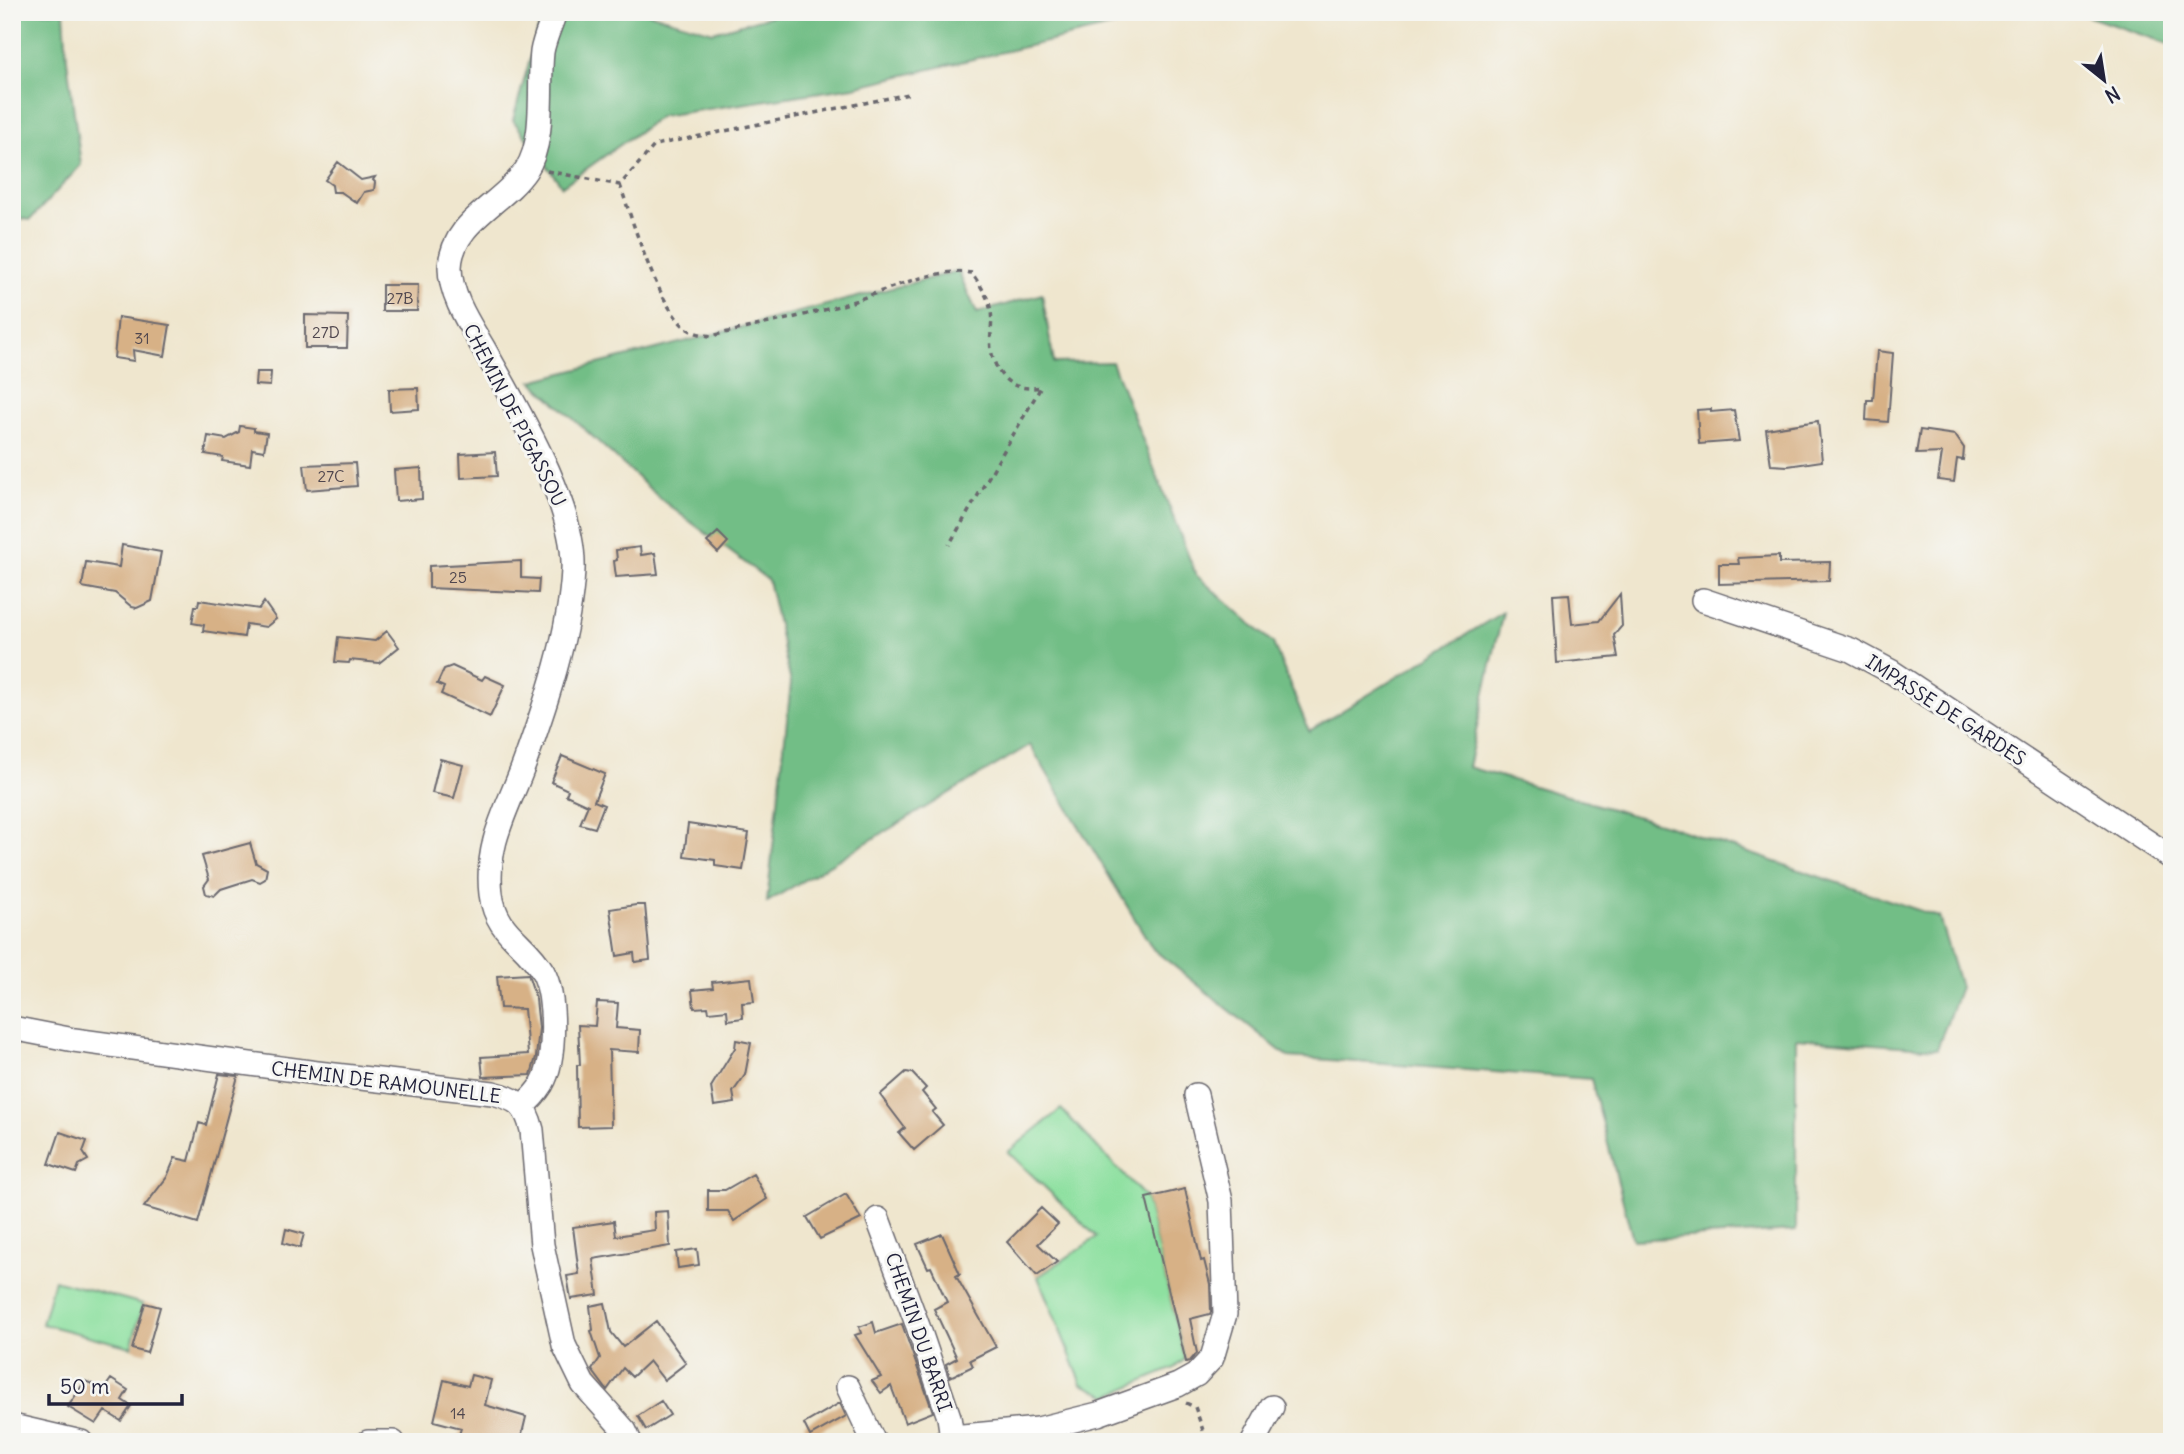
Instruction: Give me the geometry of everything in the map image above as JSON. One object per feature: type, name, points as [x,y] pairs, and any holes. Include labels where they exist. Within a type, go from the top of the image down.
[{"type":"street","name":"CHEMIN DE PIGASSOU","points":[[522,1107],[543,1082],[548,1065],[552,1009],[550,989],[542,972],[525,949],[501,926],[492,897],[489,861],[504,810],[524,764],[557,655],[571,594],[572,538],[556,489],[511,398],[465,316],[452,284],[450,267],[452,253],[460,236],[476,217],[510,191],[528,168],[538,136],[542,49],[555,12]]},
{"type":"street","name":"IMPASSE DE GARDES","points":[[1703,600],[1851,650],[1892,672],[2172,858]]},
{"type":"street","name":"CHEMIN DE RAMOUNELLE","points":[[12,1028],[74,1040],[509,1097],[528,1113],[532,1129],[542,1245],[564,1345],[583,1384],[625,1431],[630,1442]]},
{"type":"street","points":[[947,1439],[1038,1429],[1098,1414],[1178,1385],[1196,1375],[1212,1358],[1225,1314],[1221,1201],[1196,1095]]},
{"type":"street","name":"CHEMIN DU BARRI","points":[[878,1219],[949,1417],[947,1439]]},
{"type":"street","points":[[848,1387],[874,1442]]},
{"type":"street","points":[[1253,1442],[1272,1407]]},
{"type":"street","points":[[12,1426],[81,1442]]},
{"type":"street","points":[[368,1442],[393,1442]]},
{"type":"path","points":[[620,185],[654,145],[909,94]]},
{"type":"path","points":[[528,168],[620,185]]},
{"type":"path","points":[[620,185],[660,294],[685,327],[698,334],[712,336],[841,305],[940,273],[972,273],[987,297],[991,310],[991,349],[1000,375],[1011,384],[1026,389],[1041,387],[949,545]]},
{"type":"path","points":[[1185,1402],[1195,1408],[1207,1442]]},
{"type":"green space","points":[[12,12],[64,12],[67,60],[81,165],[30,220],[12,217]]},
{"type":"green space","points":[[543,12],[645,12],[713,32],[785,12],[1194,12],[1148,18],[854,87],[661,116],[562,186],[513,120]]},
{"type":"green space","points":[[2061,12],[2172,12],[2172,45],[2084,15]]},
{"type":"green space","points":[[958,271],[977,313],[1042,294],[1054,363],[1112,362],[1196,575],[1273,643],[1309,731],[1503,612],[1468,767],[1666,825],[1939,917],[1960,987],[1937,1049],[1796,1038],[1796,1231],[1633,1240],[1591,1079],[1288,1057],[1153,949],[1030,745],[767,902],[791,683],[768,580],[663,501],[532,381]]},
{"type":"green space","points":[[1061,1109],[1146,1198],[1185,1359],[1174,1368],[1108,1396],[1082,1384],[1038,1277],[1097,1237],[1008,1152]]},
{"type":"green space","points":[[54,1280],[143,1304],[131,1347],[42,1324]]},
{"type":"building","points":[[338,162],[361,180],[375,177],[374,190],[364,192],[357,203],[341,192],[333,192],[332,185],[325,180]]},
{"type":"building","points":[[382,285],[418,285],[417,311],[382,311]]},
{"type":"building","points":[[305,315],[348,316],[347,348],[305,348]]},
{"type":"building","points":[[118,317],[170,325],[165,356],[133,350],[134,361],[114,358]]},
{"type":"building","points":[[1877,351],[1893,353],[1888,422],[1866,420],[1867,400],[1873,400]]},
{"type":"building","points":[[256,372],[271,372],[270,386],[255,385]]},
{"type":"building","points":[[418,388],[419,409],[390,411],[389,389]]},
{"type":"building","points":[[1711,409],[1711,412],[1734,410],[1739,441],[1699,444],[1697,410]]},
{"type":"building","points":[[1818,421],[1822,461],[1788,466],[1771,465],[1766,429]]},
{"type":"building","points":[[240,426],[267,433],[264,451],[252,449],[250,465],[222,461],[223,457],[205,454],[208,436],[226,439],[239,432]]},
{"type":"building","points":[[1920,430],[1955,435],[1964,448],[1963,460],[1957,459],[1954,482],[1938,480],[1942,453],[1916,454]]},
{"type":"building","points":[[495,452],[497,476],[461,478],[460,454]]},
{"type":"building","points":[[355,463],[357,486],[307,490],[304,465]]},
{"type":"building","points":[[421,468],[422,499],[396,501],[394,470]]},
{"type":"building","points":[[718,532],[728,542],[718,553],[707,542]]},
{"type":"building","points":[[122,545],[161,552],[152,601],[137,608],[115,593],[82,587],[86,562],[119,567]]},
{"type":"building","points":[[640,547],[641,555],[655,553],[658,574],[616,577],[616,550]]},
{"type":"building","points":[[1779,556],[1779,563],[1830,562],[1829,581],[1719,584],[1719,564],[1739,564],[1738,558]]},
{"type":"building","points":[[521,561],[521,578],[539,579],[538,593],[429,588],[429,566]]},
{"type":"building","points":[[1569,594],[1572,624],[1599,621],[1620,594],[1622,626],[1614,635],[1618,657],[1557,663],[1553,595]]},
{"type":"building","points":[[199,600],[259,609],[264,602],[276,619],[266,627],[246,624],[244,637],[203,631],[204,625],[192,623]]},
{"type":"building","points":[[387,631],[399,647],[379,663],[350,660],[349,663],[335,662],[338,637],[375,641]]},
{"type":"building","points":[[452,666],[482,680],[485,676],[505,685],[490,717],[441,694],[444,687],[437,684],[444,669]]},
{"type":"building","points":[[562,756],[605,774],[594,801],[604,805],[595,828],[580,824],[588,805],[566,795],[568,790],[551,782]]},
{"type":"building","points":[[440,759],[463,765],[454,798],[432,793]]},
{"type":"building","points":[[688,824],[749,833],[743,870],[715,866],[715,860],[684,856]]},
{"type":"building","points":[[250,843],[256,863],[267,869],[265,879],[260,882],[252,879],[221,889],[214,896],[206,894],[204,886],[209,879],[202,856]]},
{"type":"building","points":[[645,905],[650,960],[635,962],[634,953],[617,956],[610,909]]},
{"type":"building","points":[[528,974],[536,999],[539,1028],[531,1075],[483,1077],[481,1057],[528,1054],[524,1009],[500,1008],[497,976]]},
{"type":"building","points":[[751,978],[754,1002],[742,1003],[743,1018],[728,1020],[727,1010],[709,1012],[708,1007],[694,1008],[692,990],[713,988],[712,982]]},
{"type":"building","points":[[597,1002],[618,1003],[616,1028],[640,1030],[639,1052],[609,1050],[611,1126],[578,1127],[578,1025],[595,1026]]},
{"type":"building","points":[[736,1040],[751,1043],[745,1075],[733,1092],[735,1103],[714,1106],[711,1087],[735,1048]]},
{"type":"building","points":[[906,1072],[912,1073],[926,1088],[922,1092],[936,1109],[932,1112],[943,1125],[914,1150],[899,1133],[905,1128],[880,1095]]},
{"type":"building","points":[[219,1074],[238,1076],[198,1223],[144,1207],[167,1177],[175,1158],[189,1161],[199,1123],[206,1125]]},
{"type":"building","points":[[60,1132],[87,1141],[83,1152],[88,1160],[79,1165],[76,1173],[49,1164]]},
{"type":"building","points":[[753,1174],[767,1199],[734,1221],[728,1211],[708,1211],[708,1190],[725,1190]]},
{"type":"building","points":[[1185,1189],[1201,1261],[1204,1260],[1210,1284],[1211,1312],[1190,1319],[1197,1353],[1186,1362],[1146,1198]]},
{"type":"building","points":[[846,1194],[861,1219],[820,1239],[807,1217]]},
{"type":"building","points":[[1041,1208],[1058,1224],[1038,1244],[1057,1262],[1037,1276],[1007,1242]]},
{"type":"building","points":[[668,1211],[670,1246],[593,1259],[598,1295],[571,1299],[567,1276],[579,1274],[573,1227],[614,1221],[616,1236],[655,1230],[654,1212]]},
{"type":"building","points":[[286,1229],[304,1234],[300,1248],[283,1243]]},
{"type":"building","points":[[942,1234],[960,1274],[956,1276],[996,1347],[970,1360],[973,1366],[950,1377],[946,1364],[957,1358],[934,1309],[947,1302],[917,1244]]},
{"type":"building","points":[[697,1249],[699,1265],[678,1268],[676,1252]]},
{"type":"building","points":[[145,1303],[160,1307],[147,1353],[132,1349]]},
{"type":"building","points":[[605,1303],[611,1332],[623,1347],[656,1321],[686,1363],[664,1380],[649,1361],[632,1377],[623,1368],[607,1390],[592,1370],[600,1358],[591,1331],[590,1306]]},
{"type":"building","points":[[873,1322],[876,1333],[902,1324],[933,1412],[905,1423],[891,1386],[881,1393],[872,1381],[881,1377],[855,1335],[861,1333],[859,1327]]},
{"type":"building","points":[[471,1375],[491,1380],[485,1405],[526,1417],[520,1442],[457,1442],[461,1428],[434,1421],[444,1380],[468,1386]]},
{"type":"building","points":[[111,1379],[128,1390],[122,1400],[131,1406],[121,1421],[105,1411],[96,1424],[68,1407],[85,1381],[104,1389]]},
{"type":"building","points":[[661,1401],[670,1415],[646,1430],[638,1416]]},
{"type":"building","points":[[840,1403],[846,1416],[810,1436],[804,1424]]}]
